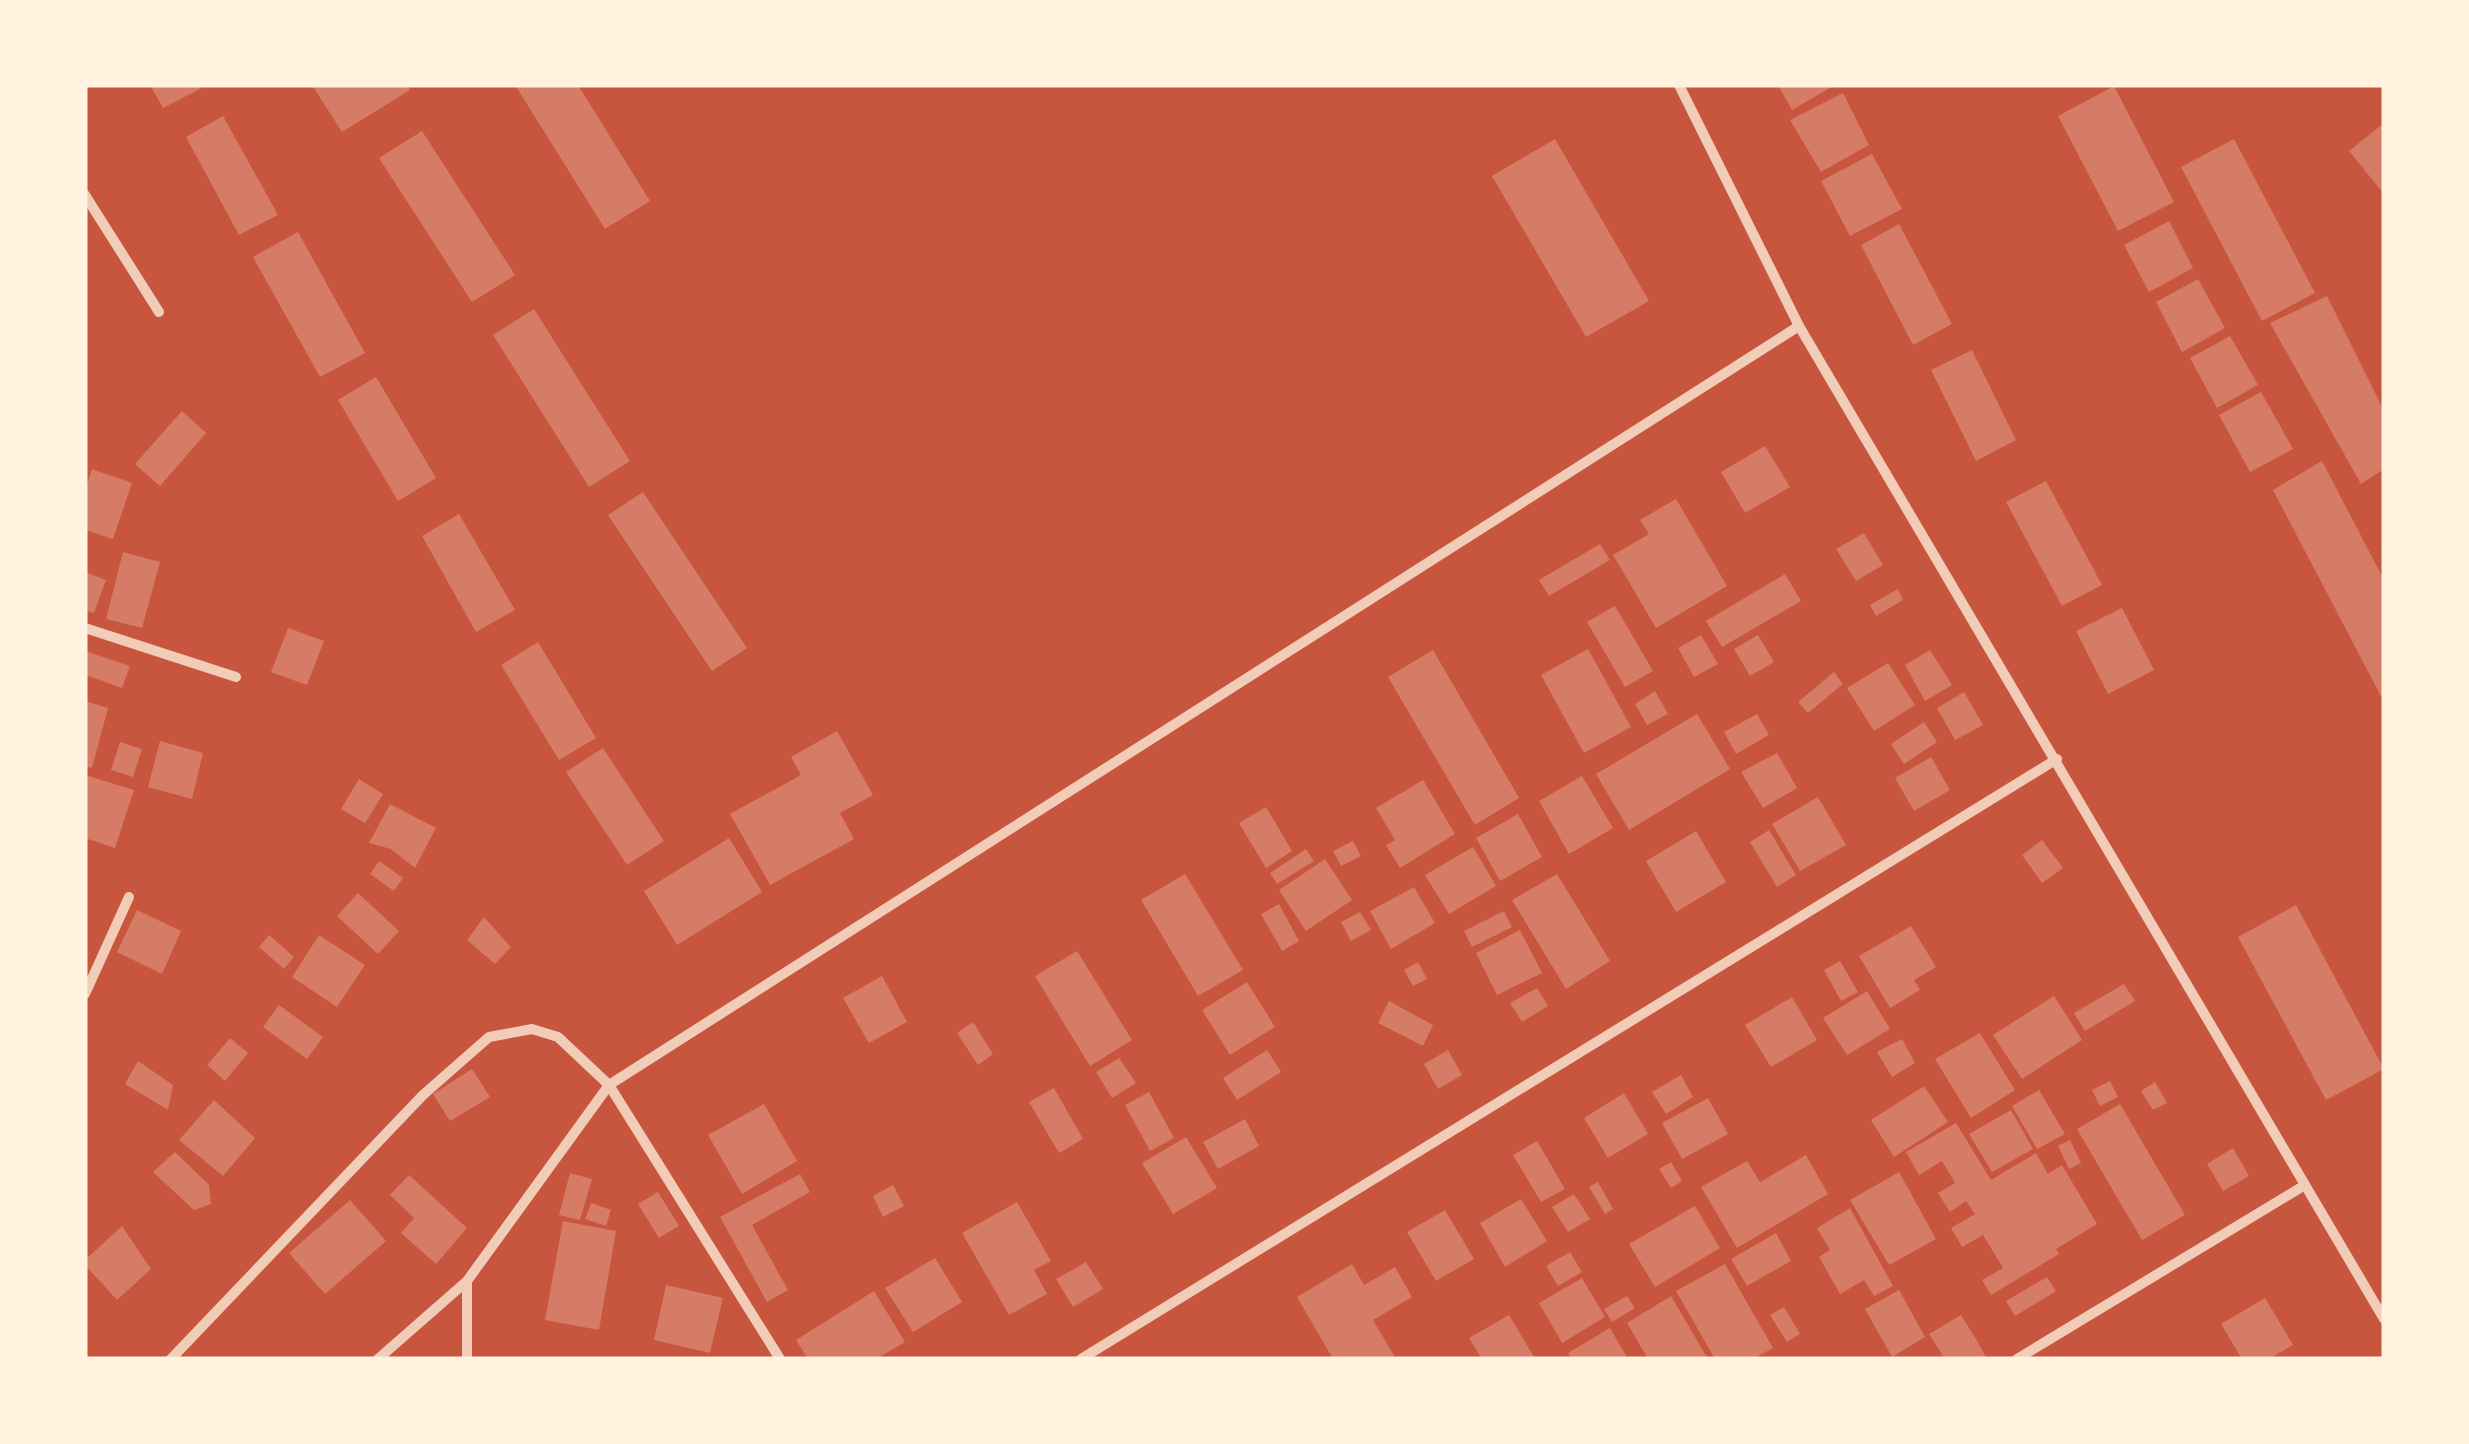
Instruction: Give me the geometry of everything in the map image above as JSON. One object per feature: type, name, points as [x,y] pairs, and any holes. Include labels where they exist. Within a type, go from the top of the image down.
[{"type":"street","points":[[1679,85],[1799,326],[2384,1319]]},
{"type":"street","points":[[85,195],[160,312]]},
{"type":"street","points":[[378,1359],[467,1281],[608,1085],[1799,326]]},
{"type":"street","points":[[85,628],[236,677]]},
{"type":"street","points":[[1081,1359],[2057,759]]},
{"type":"street","points":[[85,994],[129,897]]},
{"type":"street","points":[[171,1359],[423,1096],[489,1037],[532,1029],[558,1037],[608,1085],[780,1359]]},
{"type":"street","points":[[2017,1359],[2305,1185]]},
{"type":"street","points":[[467,1281],[467,1359]]},
{"type":"building","points":[[150,85],[200,85],[202,88],[163,108]]},
{"type":"building","points":[[312,85],[407,85],[410,90],[342,132]]},
{"type":"building","points":[[515,85],[578,85],[650,201],[605,229]]},
{"type":"building","points":[[1778,85],[1835,85],[1792,110]]},
{"type":"building","points":[[2114,86],[2174,202],[2118,231],[2058,116]]},
{"type":"building","points":[[1843,93],[1869,145],[1821,172],[1790,120]]},
{"type":"building","points":[[223,116],[278,215],[239,235],[186,137]]},
{"type":"building","points":[[2384,123],[2384,194],[2349,151]]},
{"type":"building","points":[[422,131],[515,275],[472,302],[379,158]]},
{"type":"building","points":[[1555,139],[1649,301],[1586,337],[1492,176]]},
{"type":"building","points":[[2234,139],[2315,293],[2262,321],[2181,167]]},
{"type":"building","points":[[1872,154],[1902,209],[1850,236],[1821,181]]},
{"type":"building","points":[[2169,221],[2193,268],[2149,292],[2124,245]]},
{"type":"building","points":[[1899,224],[1952,324],[1913,345],[1861,245]]},
{"type":"building","points":[[298,232],[365,353],[320,377],[253,257]]},
{"type":"building","points":[[2198,279],[2225,328],[2182,352],[2156,302]]},
{"type":"building","points":[[2327,296],[2384,411],[2384,469],[2361,484],[2270,323]]},
{"type":"building","points":[[534,309],[630,461],[589,487],[493,335]]},
{"type":"building","points":[[2230,336],[2258,385],[2217,408],[2190,358]]},
{"type":"building","points":[[1972,350],[2016,440],[1976,461],[1931,370]]},
{"type":"building","points":[[376,377],[436,478],[398,501],[338,400]]},
{"type":"building","points":[[2261,392],[2293,449],[2250,472],[2219,415]]},
{"type":"building","points":[[182,411],[206,433],[160,486],[135,464]]},
{"type":"building","points":[[1765,446],[1790,487],[1745,513],[1721,472]]},
{"type":"building","points":[[2322,461],[2384,580],[2384,702],[2273,490]]},
{"type":"building","points":[[92,469],[132,483],[113,539],[85,530],[85,490]]},
{"type":"building","points":[[2046,481],[2102,585],[2062,606],[2006,502]]},
{"type":"building","points":[[643,492],[747,648],[712,671],[608,515]]},
{"type":"building","points":[[1676,499],[1727,586],[1656,628],[1613,555],[1649,534],[1640,520]]},
{"type":"building","points":[[459,514],[515,610],[476,632],[422,536]]},
{"type":"building","points":[[1864,533],[1883,565],[1856,581],[1836,549]]},
{"type":"building","points":[[1600,544],[1610,560],[1549,596],[1539,580]]},
{"type":"building","points":[[123,552],[160,562],[142,628],[106,619]]},
{"type":"building","points":[[85,572],[106,580],[94,613],[85,610]]},
{"type":"building","points":[[1785,574],[1801,601],[1722,647],[1706,621]]},
{"type":"building","points":[[1898,589],[1903,600],[1876,616],[1870,605]]},
{"type":"building","points":[[1615,606],[1653,671],[1625,687],[1587,622]]},
{"type":"building","points":[[2122,608],[2154,670],[2108,694],[2076,631]]},
{"type":"building","points":[[288,628],[324,641],[307,685],[271,672]]},
{"type":"building","points":[[1701,635],[1718,664],[1694,677],[1678,648]]},
{"type":"building","points":[[1758,635],[1774,662],[1750,676],[1734,649]]},
{"type":"building","points":[[538,642],[596,738],[559,760],[501,665]]},
{"type":"building","points":[[1588,649],[1631,727],[1584,753],[1541,675]]},
{"type":"building","points":[[1433,650],[1519,798],[1475,825],[1388,677]]},
{"type":"building","points":[[1930,650],[1952,685],[1925,701],[1905,665]]},
{"type":"building","points":[[85,651],[130,666],[122,688],[85,675]]},
{"type":"building","points":[[1888,663],[1915,705],[1874,731],[1847,688]]},
{"type":"building","points":[[1834,672],[1843,684],[1808,713],[1798,702]]},
{"type":"building","points":[[1655,691],[1668,714],[1647,725],[1635,704]]},
{"type":"building","points":[[1964,692],[1983,725],[1955,740],[1937,708]]},
{"type":"building","points":[[85,701],[108,708],[92,768],[85,766]]},
{"type":"building","points":[[1697,714],[1730,769],[1629,830],[1596,774]]},
{"type":"building","points":[[1757,714],[1769,735],[1736,754],[1724,732]]},
{"type":"building","points":[[1924,722],[1937,742],[1904,764],[1891,744]]},
{"type":"building","points":[[837,731],[873,795],[840,813],[854,839],[770,885],[730,814],[801,775],[791,757]]},
{"type":"building","points":[[160,741],[203,753],[192,799],[148,787]]},
{"type":"building","points":[[120,742],[142,749],[133,777],[111,770]]},
{"type":"building","points":[[603,748],[664,841],[627,865],[566,772]]},
{"type":"building","points":[[1777,753],[1797,788],[1763,808],[1741,772]]},
{"type":"building","points":[[1931,757],[1950,790],[1914,811],[1895,778]]},
{"type":"building","points":[[85,775],[134,790],[115,848],[85,838]]},
{"type":"building","points":[[1582,776],[1613,828],[1569,854],[1539,801]]},
{"type":"building","points":[[359,779],[383,794],[365,823],[341,809]]},
{"type":"building","points":[[1423,780],[1455,834],[1400,868],[1386,845],[1395,840],[1376,808]]},
{"type":"building","points":[[1818,797],[1846,845],[1800,871],[1772,824]]},
{"type":"building","points":[[390,804],[436,828],[415,868],[391,849],[369,843]]},
{"type":"building","points":[[1266,807],[1292,851],[1266,868],[1239,823]]},
{"type":"building","points":[[1518,814],[1542,857],[1500,881],[1476,838]]},
{"type":"building","points":[[1769,830],[1796,875],[1777,887],[1750,842]]},
{"type":"building","points":[[1696,831],[1726,882],[1676,912],[1646,861]]},
{"type":"building","points":[[729,838],[762,892],[677,945],[644,891]]},
{"type":"building","points":[[2042,840],[2063,868],[2042,883],[2022,855]]},
{"type":"building","points":[[1353,841],[1361,856],[1341,866],[1333,851]]},
{"type":"building","points":[[1473,847],[1496,886],[1449,914],[1425,875]]},
{"type":"building","points":[[1306,849],[1314,861],[1277,884],[1270,873]]},
{"type":"building","points":[[1325,859],[1352,900],[1306,931],[1279,890]]},
{"type":"building","points":[[379,861],[403,878],[394,891],[370,874]]},
{"type":"building","points":[[1185,874],[1243,970],[1198,996],[1141,900]]},
{"type":"building","points":[[1557,874],[1610,961],[1566,989],[1512,900]]},
{"type":"building","points":[[1414,887],[1435,923],[1391,949],[1370,911]]},
{"type":"building","points":[[358,893],[399,931],[378,954],[337,916]]},
{"type":"building","points":[[1279,904],[1299,941],[1282,951],[1261,914]]},
{"type":"building","points":[[2296,905],[2384,1069],[2326,1100],[2238,937]]},
{"type":"building","points":[[137,910],[181,931],[162,974],[117,952]]},
{"type":"building","points":[[1504,911],[1512,927],[1472,947],[1464,931]]},
{"type":"building","points":[[1360,912],[1371,930],[1351,941],[1341,922]]},
{"type":"building","points":[[484,917],[511,947],[495,964],[467,940]]},
{"type":"building","points":[[1911,926],[1936,967],[1914,980],[1920,990],[1890,1008],[1859,956]]},
{"type":"building","points":[[1520,930],[1542,973],[1497,995],[1476,953]]},
{"type":"building","points":[[269,935],[294,957],[284,969],[259,947]]},
{"type":"building","points":[[319,935],[365,965],[337,1007],[292,977]]},
{"type":"building","points":[[1077,951],[1132,1040],[1090,1066],[1035,976]]},
{"type":"building","points":[[1840,961],[1858,992],[1841,1001],[1824,970]]},
{"type":"building","points":[[1418,962],[1427,979],[1413,986],[1404,970]]},
{"type":"building","points":[[882,976],[907,1022],[869,1043],[843,998]]},
{"type":"building","points":[[1247,982],[1275,1027],[1230,1055],[1202,1010]]},
{"type":"building","points":[[2124,984],[2135,1001],[2085,1031],[2074,1013]]},
{"type":"building","points":[[1537,988],[1548,1006],[1522,1022],[1510,1003]]},
{"type":"building","points":[[1867,991],[1890,1029],[1847,1055],[1823,1018]]},
{"type":"building","points":[[2054,996],[2082,1040],[2022,1079],[1993,1035]]},
{"type":"building","points":[[1792,997],[1817,1040],[1771,1067],[1745,1025]]},
{"type":"building","points":[[1389,1001],[1433,1025],[1423,1046],[1378,1023]]},
{"type":"building","points":[[279,1005],[323,1037],[307,1059],[263,1027]]},
{"type":"building","points":[[973,1022],[993,1054],[978,1065],[957,1033]]},
{"type":"building","points":[[1980,1033],[2015,1090],[1971,1118],[1935,1059]]},
{"type":"building","points":[[230,1038],[248,1053],[225,1081],[207,1065]]},
{"type":"building","points":[[1902,1039],[1915,1063],[1892,1077],[1877,1052]]},
{"type":"building","points":[[1267,1050],[1281,1072],[1237,1100],[1223,1078]]},
{"type":"building","points":[[1448,1050],[1462,1075],[1438,1089],[1424,1064]]},
{"type":"building","points":[[1119,1058],[1136,1083],[1112,1098],[1096,1072]]},
{"type":"building","points":[[138,1061],[173,1085],[168,1110],[125,1084]]},
{"type":"building","points":[[472,1069],[490,1097],[450,1121],[433,1094]]},
{"type":"building","points":[[1681,1075],[1693,1097],[1666,1114],[1652,1092]]},
{"type":"building","points":[[2110,1081],[2118,1097],[2100,1106],[2092,1090]]},
{"type":"building","points":[[2155,1082],[2167,1103],[2153,1110],[2141,1091]]},
{"type":"building","points":[[1924,1086],[1948,1122],[1894,1157],[1871,1120]]},
{"type":"building","points":[[1054,1088],[1083,1139],[1059,1153],[1029,1102]]},
{"type":"building","points":[[2039,1090],[2065,1134],[2037,1149],[2012,1106]]},
{"type":"building","points":[[1149,1092],[1174,1138],[1150,1151],[1125,1105]]},
{"type":"building","points":[[1624,1093],[1648,1134],[1608,1158],[1584,1118]]},
{"type":"building","points":[[1708,1098],[1728,1134],[1682,1159],[1662,1123]]},
{"type":"building","points":[[214,1100],[255,1138],[223,1176],[179,1140]]},
{"type":"building","points":[[764,1104],[797,1161],[742,1194],[708,1135]]},
{"type":"building","points":[[2120,1104],[2185,1215],[2142,1240],[2077,1129]]},
{"type":"building","points":[[2011,1110],[2033,1149],[1992,1172],[1969,1134]]},
{"type":"building","points":[[1245,1119],[1259,1146],[1218,1169],[1203,1142]]},
{"type":"building","points":[[1956,1123],[1991,1180],[2036,1153],[2048,1174],[2062,1165],[2097,1224],[2056,1249],[2059,1254],[1991,1295],[1982,1280],[2003,1268],[1983,1235],[1962,1247],[1951,1228],[1975,1214],[1966,1201],[1950,1212],[1938,1193],[1955,1183],[1942,1161],[1919,1175],[1906,1152]]},
{"type":"building","points":[[1186,1137],[1217,1188],[1173,1214],[1142,1163]]},
{"type":"building","points":[[2070,1140],[2081,1163],[2069,1169],[2058,1146]]},
{"type":"building","points":[[1537,1141],[1565,1189],[1541,1202],[1513,1155]]},
{"type":"building","points":[[2233,1148],[2249,1176],[2223,1191],[2207,1164]]},
{"type":"building","points":[[175,1152],[209,1185],[211,1204],[194,1210],[153,1172]]},
{"type":"building","points":[[1806,1155],[1828,1194],[1737,1248],[1701,1187],[1747,1161],[1760,1182]]},
{"type":"building","points":[[1671,1162],[1682,1181],[1671,1188],[1659,1169]]},
{"type":"building","points":[[1899,1172],[1936,1239],[1889,1265],[1850,1200]]},
{"type":"building","points":[[570,1173],[592,1179],[580,1220],[559,1215]]},
{"type":"building","points":[[800,1174],[810,1192],[752,1225],[788,1290],[767,1302],[720,1217]]},
{"type":"building","points":[[409,1175],[467,1228],[436,1264],[401,1233],[414,1218],[390,1195]]},
{"type":"building","points":[[1598,1182],[1613,1209],[1605,1214],[1589,1187]]},
{"type":"building","points":[[893,1185],[904,1206],[883,1217],[873,1196]]},
{"type":"building","points":[[658,1192],[679,1226],[659,1238],[638,1204]]},
{"type":"building","points":[[1574,1194],[1590,1219],[1568,1232],[1552,1207]]},
{"type":"building","points":[[1521,1199],[1547,1241],[1505,1267],[1480,1223]]},
{"type":"building","points":[[350,1200],[386,1241],[325,1294],[289,1253]]},
{"type":"building","points":[[1017,1202],[1051,1261],[1034,1270],[1047,1294],[1009,1315],[962,1233]]},
{"type":"building","points":[[591,1203],[611,1210],[606,1226],[585,1219]]},
{"type":"building","points":[[1695,1206],[1720,1248],[1655,1287],[1629,1244]]},
{"type":"building","points":[[1850,1208],[1893,1286],[1874,1296],[1864,1280],[1840,1294],[1819,1257],[1830,1250],[1817,1228]]},
{"type":"building","points":[[1445,1210],[1474,1259],[1436,1281],[1407,1232]]},
{"type":"building","points":[[563,1221],[616,1231],[599,1330],[545,1320]]},
{"type":"building","points":[[122,1226],[151,1269],[117,1300],[85,1265],[85,1260]]},
{"type":"building","points":[[1776,1233],[1791,1261],[1747,1286],[1731,1259]]},
{"type":"building","points":[[1570,1252],[1582,1272],[1558,1286],[1546,1266]]},
{"type":"building","points":[[935,1258],[962,1302],[913,1332],[885,1288]]},
{"type":"building","points":[[1086,1262],[1103,1289],[1073,1307],[1056,1279]]},
{"type":"building","points":[[1352,1264],[1364,1285],[1395,1267],[1412,1297],[1373,1320],[1396,1359],[1333,1359],[1297,1297]]},
{"type":"building","points":[[1725,1264],[1773,1348],[1753,1359],[1715,1359],[1676,1291]]},
{"type":"building","points":[[2047,1277],[2056,1291],[2015,1316],[2006,1301]]},
{"type":"building","points":[[1582,1278],[1605,1317],[1562,1343],[1539,1303]]},
{"type":"building","points":[[666,1285],[723,1298],[710,1353],[654,1340]]},
{"type":"building","points":[[1899,1290],[1925,1337],[1892,1357],[1865,1309]]},
{"type":"building","points":[[874,1291],[905,1342],[876,1359],[808,1359],[796,1340]]},
{"type":"building","points":[[1627,1296],[1635,1308],[1612,1322],[1604,1309]]},
{"type":"building","points":[[1671,1296],[1708,1359],[1648,1359],[1627,1323]]},
{"type":"building","points":[[2265,1298],[2293,1345],[2269,1359],[2242,1359],[2221,1324]]},
{"type":"building","points":[[1784,1307],[1800,1334],[1787,1342],[1770,1315]]},
{"type":"building","points":[[1509,1315],[1534,1357],[1482,1359],[1469,1338]]},
{"type":"building","points":[[1961,1315],[1987,1359],[1945,1359],[1929,1334]]},
{"type":"building","points":[[1610,1328],[1628,1359],[1571,1359],[1568,1353]]}]
